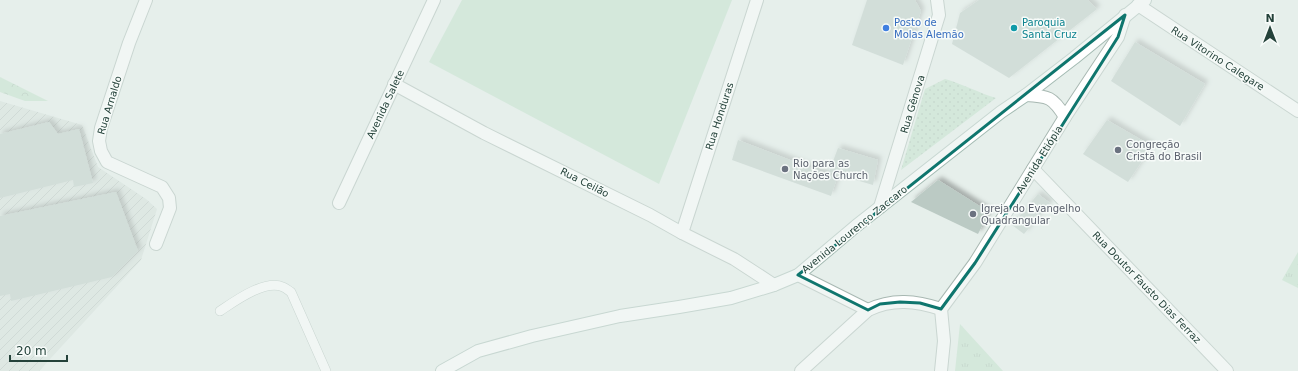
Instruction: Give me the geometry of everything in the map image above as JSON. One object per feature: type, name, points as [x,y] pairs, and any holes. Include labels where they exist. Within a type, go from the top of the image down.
[{"type":"street","name":"Rua Arnaldo","points":[[146,0],[129,43],[101,128],[99,141],[101,152],[107,162],[162,187],[169,198],[170,208],[156,244]]},
{"type":"street","name":"Rua Honduras","points":[[682,233],[757,0]]},
{"type":"street","name":"Rua Gênova","points":[[880,207],[939,15],[937,0]]},
{"type":"street","name":"Avenida Salete","points":[[339,203],[394,84],[429,2]]},
{"type":"street","name":"Avenida Lourenço Zaccaro","points":[[442,371],[478,351],[532,336],[620,316],[731,298],[774,285],[798,275],[880,207],[1001,112],[1026,95],[1074,58],[1141,3]]},
{"type":"street","name":"Rua Vitorino Calegare","points":[[1141,3],[1298,111]]},
{"type":"street","name":"Avenida Etiópia","points":[[942,309],[975,263],[1065,117],[1118,38],[1125,15]]},
{"type":"street","name":"Rua Ceilão","points":[[394,84],[484,133],[650,215],[734,259],[774,285]]},
{"type":"street","points":[[1026,95],[1041,96],[1052,99],[1060,108],[1065,117]]},
{"type":"street","name":"Rua Doutor Fausto Dias Ferraz","points":[[1034,169],[1227,371]]},
{"type":"street","points":[[798,275],[868,310]]},
{"type":"street","points":[[801,371],[868,310],[880,304],[900,302],[920,303],[942,309],[944,341],[941,371]]},
{"type":"lane","points":[[220,310],[253,290],[270,286],[283,286],[291,292],[326,371]]},
{"type":"highlighted area","points":[[1125,15],[1118,37],[975,263],[941,309],[920,303],[900,302],[880,304],[868,310],[798,275]]},
{"type":"shaded area","points":[[0,101],[82,125],[98,167],[146,199],[157,209],[141,260],[39,371],[0,371]]},
{"type":"green space","points":[[462,0],[732,0],[659,184],[429,62]]},
{"type":"green space","points":[[0,77],[48,101],[25,101],[0,92]]},
{"type":"green space","points":[[945,79],[996,98],[901,170],[925,89]]},
{"type":"green space","points":[[1298,252],[1298,288],[1282,280]]},
{"type":"green space","points":[[960,324],[1003,371],[955,371]]},
{"type":"building","name":"Posto de Molas Alemão","points":[[867,0],[915,0],[921,11],[903,65],[852,45]]},
{"type":"building","name":"Paroquia Santa Cruz","points":[[979,0],[1088,0],[1097,9],[1009,78],[952,44],[960,13]]},
{"type":"building","points":[[1135,42],[1205,84],[1180,126],[1111,81]]},
{"type":"building","name":"Congreção Cristã do Brasil","points":[[1107,120],[1152,146],[1128,182],[1083,154]]},
{"type":"building","points":[[49,122],[58,134],[79,129],[93,183],[74,187],[73,180],[0,198],[0,134]]},
{"type":"building","name":"Rio para as Nações Church","points":[[738,140],[837,178],[831,196],[732,160]]},
{"type":"building","points":[[838,148],[878,160],[873,185],[829,172]]},
{"type":"building","points":[[938,180],[989,212],[978,234],[911,202]]},
{"type":"building","points":[[116,192],[138,251],[112,277],[11,301],[10,294],[0,296],[0,216]]},
{"type":"building","points":[[1038,194],[1050,203],[1024,234],[1012,225]]},
{"type":"place","name":"Posto de Molas Alemão","points":[[886,28]]},
{"type":"place","name":"Paroquia Santa Cruz","points":[[1014,28]]},
{"type":"place","name":"Congreção Cristã do Brasil","points":[[1118,150]]},
{"type":"place","name":"Rio para as Nações Church","points":[[785,169]]},
{"type":"place","name":"Igreja do Evangelho Quadrangular","points":[[973,214]]}]
